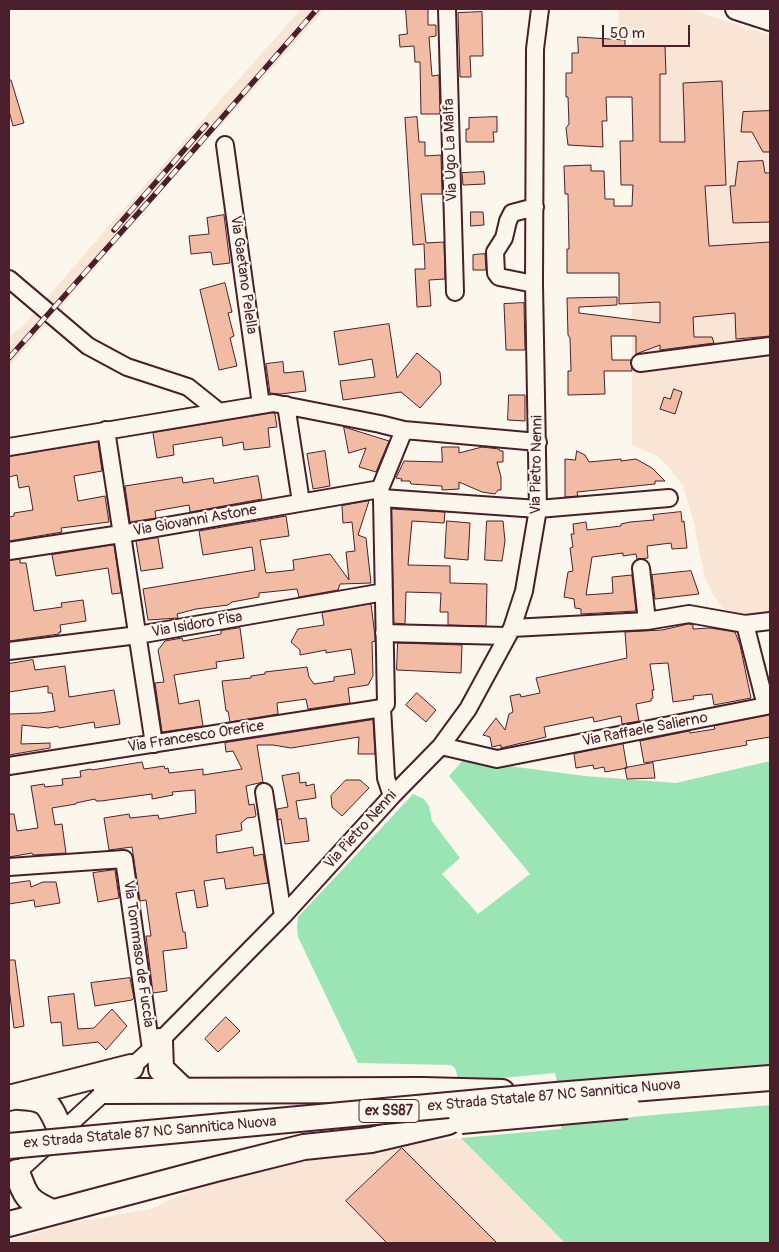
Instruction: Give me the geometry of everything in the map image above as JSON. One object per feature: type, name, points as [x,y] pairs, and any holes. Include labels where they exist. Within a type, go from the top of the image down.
[{"type":"highway","points":[[156,1045],[161,1069],[182,1090]]},
{"type":"highway","points":[[11,1098],[131,1067]]},
{"type":"highway","name":"ex Strada Statale 87 NC Sannitica Nuova","points":[[9,1146],[556,1095],[770,1078]]},
{"type":"highway","points":[[106,1090],[459,1091],[556,1095]]},
{"type":"highway","name":"ex Strada Statale 87 NC Sannitica Nuova","points":[[12,1171],[448,1122],[770,1094]]},
{"type":"highway","points":[[11,1098],[35,1098],[49,1105],[67,1126]]},
{"type":"highway","points":[[9,1224],[304,1147],[371,1140],[448,1122]]},
{"type":"highway","points":[[12,1171],[26,1197],[38,1206],[52,1212]]},
{"type":"main road","points":[[740,9],[770,20]]},
{"type":"street","name":"Via Ugo La Malfa","points":[[447,9],[455,292]]},
{"type":"street","name":"Via Pietro Nenni","points":[[12,1171],[67,1126],[156,1045],[283,916],[392,796],[441,746],[468,709],[509,632],[526,584],[538,509],[534,284],[536,49],[542,12]]},
{"type":"street","name":"Via Gaetano Pelella","points":[[224,145],[261,405]]},
{"type":"street","points":[[534,284],[500,277],[496,273],[495,252],[504,238],[512,213],[535,207]]},
{"type":"street","points":[[9,279],[88,346],[126,367],[188,387],[218,411]]},
{"type":"street","points":[[640,363],[770,346]]},
{"type":"street","points":[[9,447],[273,403],[404,430],[538,442]]},
{"type":"street","points":[[286,405],[301,502]]},
{"type":"street","points":[[106,430],[154,744]]},
{"type":"street","points":[[392,796],[386,778],[382,708],[386,704],[381,493],[404,430]]},
{"type":"street","name":"Via Giovanni Astone","points":[[9,551],[121,534],[301,502],[381,493],[538,509],[669,498]]},
{"type":"street","points":[[641,568],[647,621]]},
{"type":"street","name":"Via Isidoro Pisa","points":[[9,651],[138,635],[384,592]]},
{"type":"street","points":[[384,633],[509,632],[647,621],[689,614],[744,624],[770,621]]},
{"type":"street","name":"Via Raffaele Salierno","points":[[441,746],[497,759],[766,706],[744,624]]},
{"type":"street","name":"Via Francesco Orefice","points":[[9,766],[382,708]]},
{"type":"street","points":[[264,792],[283,916]]},
{"type":"street","name":"Via Tommaso de Fuccia","points":[[9,868],[124,859],[156,1045]]},
{"type":"shaded area","points":[[301,9],[325,9],[229,117],[202,144],[9,367],[9,341],[11,335],[23,326]]},
{"type":"shaded area","points":[[619,9],[689,9],[770,35],[770,614],[756,617],[736,614],[722,608],[705,579],[694,523],[683,486],[666,464],[657,456],[632,445],[632,39],[617,37]]},
{"type":"shaded area","points":[[461,1138],[565,1243],[9,1243],[9,1241],[65,1224],[151,1209],[196,1188],[234,1177],[264,1165],[383,1153],[383,1145]]},
{"type":"green space","points":[[463,760],[585,776],[676,783],[770,761],[770,1070],[733,1074],[732,1068],[557,1082],[555,1073],[459,1082],[455,1068],[451,1065],[358,1063],[298,937],[298,917],[413,794],[424,799],[429,806],[432,821],[460,858],[442,874],[478,914],[530,874],[449,776]]},
{"type":"green space","points":[[770,1105],[770,1243],[565,1243],[461,1138],[561,1129],[561,1123]]},
{"type":"building","points":[[406,9],[428,9],[428,25],[436,25],[436,36],[429,37],[432,76],[439,75],[440,114],[421,114],[420,62],[415,62],[414,46],[400,47],[399,35],[407,34]]},
{"type":"building","points":[[482,12],[483,56],[470,56],[471,77],[460,77],[458,13]]},
{"type":"building","points":[[578,37],[625,40],[625,46],[665,46],[666,74],[660,74],[660,142],[685,142],[683,83],[722,81],[726,185],[705,186],[709,246],[770,242],[770,336],[736,339],[735,313],[693,317],[694,337],[712,337],[714,343],[660,350],[660,345],[636,354],[636,336],[611,336],[612,360],[631,360],[632,371],[604,371],[605,394],[568,395],[568,371],[571,371],[567,298],[617,297],[617,305],[579,307],[579,313],[660,323],[660,302],[619,304],[619,273],[567,273],[567,249],[569,249],[568,194],[565,194],[564,166],[591,165],[591,171],[604,171],[605,199],[614,199],[614,206],[632,206],[633,185],[621,185],[620,141],[633,141],[632,97],[606,97],[607,121],[602,121],[603,147],[568,145],[566,128],[569,124],[566,73],[572,73],[572,53],[578,53]]},
{"type":"building","points":[[9,80],[11,80],[24,123],[13,126],[9,111]]},
{"type":"building","points":[[770,111],[770,152],[763,152],[752,132],[741,132],[743,112]]},
{"type":"building","points":[[417,117],[419,142],[425,142],[425,156],[441,155],[442,194],[421,194],[426,243],[444,242],[445,279],[429,280],[431,306],[417,307],[415,269],[425,269],[424,244],[413,245],[405,118]]},
{"type":"building","points":[[497,117],[497,132],[493,132],[494,142],[466,142],[466,129],[469,129],[469,118]]},
{"type":"building","points":[[763,161],[765,173],[770,173],[770,222],[733,223],[730,186],[735,186],[738,162]]},
{"type":"building","points":[[484,172],[485,184],[463,185],[462,173]]},
{"type":"building","points":[[471,212],[483,212],[484,225],[471,226]]},
{"type":"building","points":[[224,215],[230,263],[213,265],[211,252],[191,254],[189,236],[209,234],[207,218]]},
{"type":"building","points":[[485,254],[486,270],[473,270],[473,255]]},
{"type":"building","points":[[225,283],[232,312],[228,313],[234,336],[230,338],[237,366],[219,370],[200,290]]},
{"type":"building","points":[[524,303],[525,350],[506,350],[504,304]]},
{"type":"building","points":[[389,324],[397,378],[417,353],[440,372],[441,384],[420,408],[401,392],[343,400],[340,381],[375,377],[372,359],[339,365],[334,332]]},
{"type":"building","points":[[283,362],[284,373],[303,371],[306,391],[280,394],[270,393],[266,364]]},
{"type":"building","points":[[674,389],[682,392],[675,414],[660,409],[664,397],[670,399]]},
{"type":"building","points":[[509,395],[525,395],[525,421],[508,420]]},
{"type":"building","points":[[275,414],[277,427],[268,428],[270,447],[244,450],[243,442],[223,446],[222,437],[173,445],[174,455],[157,458],[153,433]]},
{"type":"building","points":[[344,427],[389,441],[376,472],[359,467],[366,448],[349,453]]},
{"type":"building","points":[[98,442],[102,471],[74,476],[78,501],[105,496],[109,522],[61,528],[62,532],[9,541],[9,517],[14,516],[14,513],[33,510],[29,486],[19,488],[17,475],[9,477],[9,457]]},
{"type":"building","points":[[442,447],[459,447],[459,453],[482,447],[503,451],[503,462],[497,462],[501,477],[501,490],[498,490],[495,494],[482,492],[459,482],[459,489],[442,490],[442,486],[411,484],[410,481],[401,481],[402,479],[396,478],[404,461],[442,462]]},
{"type":"building","points":[[325,451],[330,486],[313,489],[307,454]]},
{"type":"building","points":[[577,451],[585,455],[589,462],[636,459],[652,468],[665,481],[655,481],[655,484],[577,492],[578,496],[565,497],[565,459],[575,460]]},
{"type":"building","points":[[258,476],[262,499],[190,512],[189,505],[155,511],[156,518],[130,522],[125,486],[182,477],[183,483],[213,478],[214,483]]},
{"type":"building","points":[[369,501],[358,535],[366,538],[371,583],[340,584],[338,590],[299,597],[297,589],[259,593],[259,597],[232,602],[228,605],[196,609],[177,614],[178,618],[148,620],[143,589],[255,570],[252,547],[203,555],[199,531],[286,516],[289,536],[260,540],[266,573],[294,570],[293,560],[330,554],[349,580],[346,552],[355,551],[352,522],[343,523],[342,506]]},
{"type":"building","points":[[392,509],[445,512],[444,523],[412,521],[408,565],[450,566],[450,583],[487,584],[486,626],[448,625],[448,612],[440,612],[441,593],[406,592],[405,624],[394,623]]},
{"type":"building","points":[[681,512],[687,548],[672,549],[671,543],[647,546],[648,558],[637,559],[636,554],[623,556],[623,553],[592,557],[586,595],[613,593],[612,577],[632,575],[636,611],[581,614],[581,609],[575,608],[574,599],[564,597],[568,572],[573,571],[570,548],[573,547],[571,534],[574,534],[573,524],[586,522],[587,530],[621,526],[621,524],[630,522],[654,520],[653,515]]},
{"type":"building","points":[[447,521],[470,523],[468,560],[445,558]]},
{"type":"building","points":[[487,521],[503,521],[505,541],[502,561],[485,560]]},
{"type":"building","points":[[158,538],[163,568],[141,571],[136,541]]},
{"type":"building","points":[[114,545],[121,593],[112,594],[108,568],[56,576],[52,555]]},
{"type":"building","points":[[20,559],[20,563],[26,563],[34,611],[62,607],[61,603],[83,600],[86,621],[60,625],[61,632],[59,634],[9,641],[9,561]]},
{"type":"building","points":[[691,571],[699,594],[655,599],[652,575]]},
{"type":"building","points":[[371,604],[375,636],[375,641],[372,642],[373,676],[368,685],[348,688],[350,703],[308,709],[306,699],[277,703],[278,714],[230,722],[228,711],[226,711],[222,681],[251,678],[251,676],[265,674],[265,672],[307,667],[309,677],[314,684],[334,681],[334,677],[355,674],[351,649],[326,653],[326,650],[300,655],[300,650],[291,642],[298,629],[324,625],[322,613]]},
{"type":"building","points":[[689,624],[693,625],[693,629],[710,628],[735,632],[740,645],[751,698],[714,705],[712,694],[693,696],[694,699],[673,702],[668,663],[650,664],[654,690],[652,690],[653,698],[651,701],[636,704],[639,721],[622,724],[621,716],[594,722],[593,717],[544,727],[546,737],[501,748],[501,745],[492,747],[490,737],[483,735],[496,718],[505,730],[509,714],[513,712],[510,696],[520,694],[521,697],[540,693],[536,678],[627,658],[625,632],[662,630]]},
{"type":"building","points":[[240,628],[244,658],[216,662],[217,668],[174,675],[179,704],[199,700],[203,726],[162,732],[155,683],[164,682],[158,650],[165,641],[182,638],[183,641],[221,634],[221,631]]},
{"type":"building","points":[[398,643],[462,645],[461,673],[397,670]]},
{"type":"building","points":[[33,660],[35,670],[65,666],[69,697],[114,690],[120,724],[95,728],[94,722],[59,728],[58,726],[48,728],[22,725],[21,744],[50,743],[50,748],[9,755],[9,714],[55,711],[52,693],[48,693],[48,686],[9,692],[9,664]]},
{"type":"building","points":[[417,693],[436,710],[426,722],[406,705]]},
{"type":"building","points":[[770,715],[770,737],[746,741],[747,745],[644,763],[640,741],[689,731],[690,733],[715,729],[714,726]]},
{"type":"building","points":[[373,720],[375,754],[358,754],[359,737],[291,748],[257,745],[263,782],[246,786],[249,805],[254,804],[256,815],[255,817],[247,818],[241,823],[242,830],[240,831],[216,835],[217,853],[253,847],[254,856],[263,854],[268,883],[226,889],[224,878],[204,881],[208,906],[197,908],[194,890],[176,893],[187,948],[163,951],[167,991],[153,993],[146,936],[151,936],[146,900],[140,901],[132,847],[109,850],[104,818],[129,814],[130,818],[158,815],[159,819],[196,813],[195,790],[172,792],[173,795],[152,799],[152,794],[101,801],[96,801],[95,799],[52,808],[55,825],[62,824],[66,853],[33,855],[32,853],[9,857],[9,814],[14,814],[17,831],[38,828],[31,786],[44,784],[45,787],[63,785],[62,779],[81,777],[80,771],[142,762],[144,769],[164,766],[165,769],[168,768],[169,773],[203,769],[203,775],[242,769],[233,751],[226,752],[225,743]]},
{"type":"building","points":[[623,744],[627,768],[605,772],[604,767],[594,769],[593,765],[576,768],[574,754]]},
{"type":"building","points":[[653,763],[655,778],[627,779],[625,768]]},
{"type":"building","points":[[299,773],[300,783],[306,782],[306,786],[314,784],[316,798],[296,801],[299,819],[306,818],[309,841],[285,844],[281,819],[278,820],[277,809],[288,807],[282,776]]},
{"type":"building","points":[[346,780],[360,780],[369,788],[342,816],[332,807],[331,796]]},
{"type":"building","points":[[115,870],[119,898],[98,902],[93,873]]},
{"type":"building","points":[[30,881],[31,887],[43,882],[56,882],[60,903],[35,907],[34,900],[9,904],[9,884]]},
{"type":"building","points":[[9,960],[15,960],[24,1026],[14,1028],[9,988]]},
{"type":"building","points":[[130,978],[134,998],[132,1000],[95,1006],[91,983]]},
{"type":"building","points":[[74,994],[78,1029],[94,1028],[112,1009],[127,1026],[106,1050],[98,1042],[63,1046],[61,1022],[51,1023],[48,997]]},
{"type":"building","points":[[226,1017],[240,1031],[218,1052],[205,1039]]},
{"type":"building","points":[[402,1148],[497,1243],[387,1243],[346,1201]]},
{"type":"railway","points":[[9,358],[317,9]]},
{"type":"railway","points":[[114,230],[206,125]]}]
